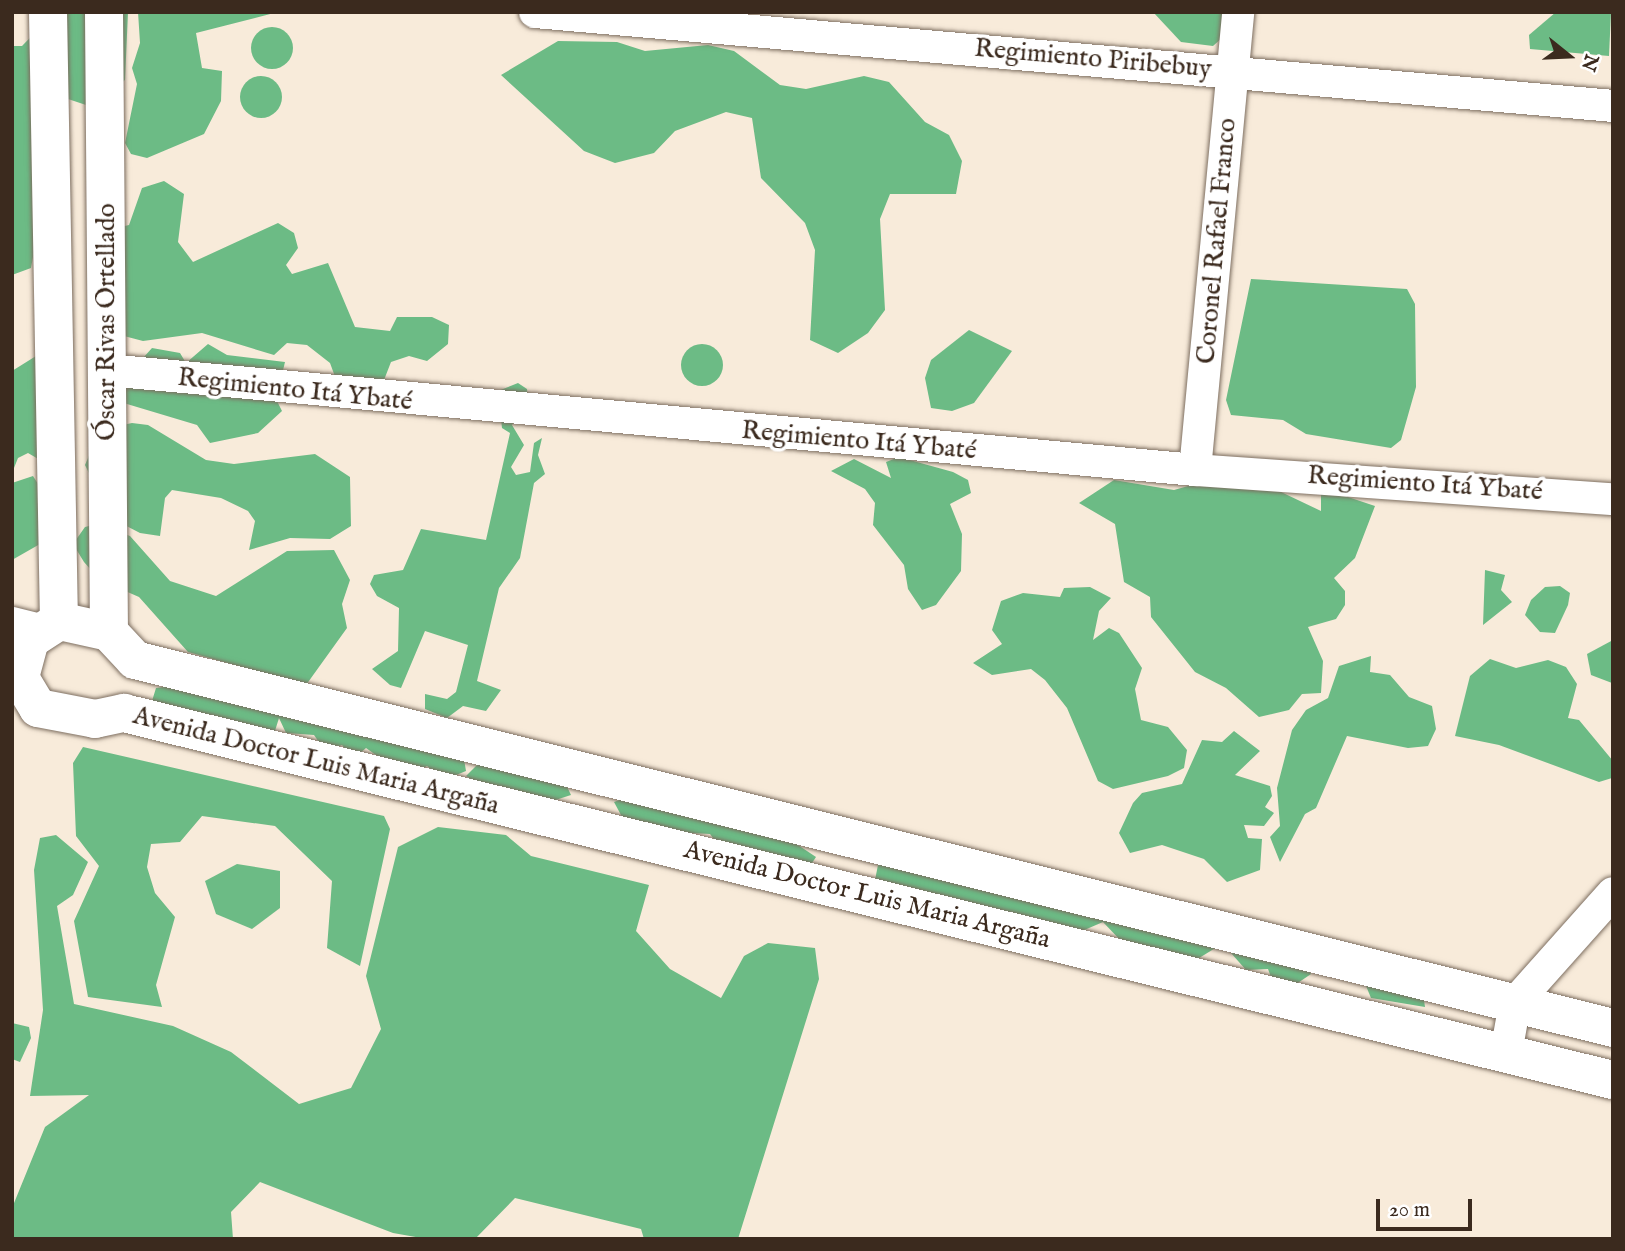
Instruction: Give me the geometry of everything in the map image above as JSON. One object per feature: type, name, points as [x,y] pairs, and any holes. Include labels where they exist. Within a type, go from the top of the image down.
[{"type":"street","name":"Óscar Rivas Ortellado","points":[[38,625],[48,12]]},
{"type":"street","name":"Óscar Rivas Ortellado","points":[[104,12],[109,632]]},
{"type":"street","name":"Regimiento Piribebuy","points":[[535,12],[1613,106]]},
{"type":"street","name":"Coronel Rafael Franco","points":[[1195,470],[1238,12]]},
{"type":"street","name":"Regimiento Itá Ybaté","points":[[107,370],[1195,470],[1613,499]]},
{"type":"street","points":[[38,625],[109,632],[135,660],[124,713]]},
{"type":"street","name":"Avenida Doctor Luis Maria Argaña","points":[[38,625],[30,640],[20,678],[21,692],[38,708],[95,719],[124,713],[1613,1080]]},
{"type":"street","name":"Avenida Doctor Luis Maria Argaña","points":[[135,660],[1613,1028]]},
{"type":"street","points":[[862,894],[872,844]]},
{"type":"street","points":[[1506,1054],[1514,1003],[1613,893]]},
{"type":"green space","points":[[55,12],[128,12],[125,80],[89,106],[62,97],[31,268],[12,275],[12,46],[22,46]]},
{"type":"green space","points":[[138,12],[278,12],[196,33],[202,68],[222,71],[221,101],[204,134],[147,158],[131,154],[125,143],[137,84],[132,68],[140,43]]},
{"type":"green space","points":[[1153,12],[1251,12],[1213,46],[1181,42]]},
{"type":"green space","points":[[1556,12],[1611,12],[1609,56],[1530,49],[1529,35]]},
{"type":"green space","points":[[272,27],[287,33],[293,48],[287,63],[272,69],[257,63],[251,48],[257,33]]},
{"type":"green space","points":[[558,41],[617,42],[645,51],[708,45],[734,51],[780,85],[806,89],[864,76],[889,82],[925,122],[949,135],[962,161],[956,194],[890,194],[880,219],[885,310],[868,333],[838,353],[810,340],[815,250],[805,223],[761,178],[752,118],[726,112],[675,131],[654,153],[615,163],[584,151],[501,75]]},
{"type":"green space","points":[[261,76],[276,82],[282,97],[276,112],[261,118],[246,112],[240,97],[246,82]]},
{"type":"green space","points":[[164,181],[184,194],[178,242],[193,262],[278,223],[294,233],[298,248],[286,265],[292,274],[328,263],[355,327],[390,331],[397,317],[432,317],[449,325],[448,344],[427,361],[409,356],[391,362],[384,380],[337,382],[330,363],[307,345],[287,343],[274,355],[202,333],[143,341],[105,331],[99,232],[129,225],[142,188]]},
{"type":"green space","points":[[1251,279],[1407,289],[1415,304],[1416,387],[1401,440],[1391,448],[1306,434],[1283,420],[1231,415],[1226,400]]},
{"type":"green space","points":[[969,330],[1012,351],[974,403],[952,411],[931,408],[925,378],[931,360]]},
{"type":"green space","points":[[208,344],[227,355],[285,362],[276,399],[282,411],[258,433],[210,443],[197,425],[107,398],[152,348],[180,353],[186,363]]},
{"type":"green space","points":[[702,344],[717,350],[723,365],[717,380],[702,386],[687,380],[681,365],[687,350]]},
{"type":"green space","points":[[44,351],[40,460],[28,453],[18,458],[12,473],[12,371]]},
{"type":"green space","points":[[518,383],[527,389],[528,400],[512,425],[524,445],[511,467],[516,475],[530,472],[534,443],[542,438],[538,455],[545,474],[534,483],[520,558],[499,588],[477,681],[501,690],[486,711],[463,706],[447,718],[425,709],[425,694],[447,699],[456,692],[468,645],[425,631],[401,688],[390,685],[372,669],[398,651],[399,608],[377,596],[370,584],[374,575],[403,570],[421,529],[486,540],[510,433],[502,428],[498,391]]},
{"type":"green space","points":[[132,423],[148,425],[206,460],[234,464],[315,454],[350,477],[351,526],[330,539],[290,538],[249,550],[255,521],[248,511],[221,498],[172,490],[165,498],[160,536],[140,533],[111,518],[85,465],[100,430]]},
{"type":"green space","points":[[899,457],[953,472],[968,480],[971,493],[950,504],[962,534],[961,571],[936,605],[922,610],[908,589],[904,565],[873,525],[875,503],[865,489],[831,471],[854,459],[891,478],[886,462]]},
{"type":"green space","points":[[33,476],[40,487],[40,544],[12,560],[12,483]]},
{"type":"green space","points":[[1114,480],[1174,490],[1206,481],[1279,491],[1321,511],[1321,488],[1375,506],[1355,558],[1334,578],[1345,591],[1345,605],[1336,619],[1308,627],[1323,661],[1321,693],[1302,694],[1289,710],[1259,717],[1226,688],[1195,672],[1151,617],[1150,597],[1124,582],[1115,524],[1079,503]]},
{"type":"green space","points":[[97,524],[130,536],[170,581],[216,596],[287,551],[334,550],[350,580],[342,604],[347,628],[306,685],[188,652],[139,597],[100,580],[84,562],[73,544],[85,527]]},
{"type":"green space","points":[[1485,570],[1505,575],[1501,590],[1512,602],[1483,625]]},
{"type":"green space","points":[[1560,586],[1570,593],[1568,605],[1555,633],[1540,632],[1525,615],[1531,600],[1545,587]]},
{"type":"green space","points":[[1090,587],[1111,598],[1099,611],[1093,640],[1109,628],[1119,633],[1142,668],[1135,689],[1141,720],[1168,727],[1187,750],[1184,768],[1168,776],[1113,789],[1098,781],[1067,708],[1045,680],[1031,669],[992,675],[973,663],[1002,644],[992,630],[1001,601],[1023,593],[1060,597],[1064,588]]},
{"type":"green space","points":[[1613,640],[1612,683],[1591,675],[1587,654]]},
{"type":"green space","points":[[1371,656],[1370,672],[1390,675],[1409,697],[1432,706],[1436,729],[1428,746],[1408,748],[1347,736],[1316,808],[1305,814],[1280,862],[1270,837],[1280,826],[1277,788],[1292,730],[1306,710],[1328,698],[1339,666]]},
{"type":"green space","points":[[1490,659],[1516,668],[1548,660],[1566,667],[1577,684],[1568,718],[1579,720],[1613,761],[1612,778],[1599,782],[1499,745],[1455,736],[1470,676]]},
{"type":"green space","points":[[172,686],[462,747],[466,771],[444,780],[427,766],[407,777],[366,748],[353,759],[342,745],[325,751],[314,735],[286,733],[279,718],[274,734],[152,701],[156,688]]},
{"type":"green space","points":[[1234,731],[1260,751],[1235,775],[1270,786],[1272,796],[1265,807],[1274,813],[1264,826],[1244,825],[1248,838],[1262,839],[1260,870],[1227,882],[1204,859],[1162,845],[1130,853],[1119,833],[1133,803],[1142,793],[1182,784],[1202,740],[1222,742]]},
{"type":"green space","points":[[83,747],[384,816],[390,829],[360,966],[327,948],[332,881],[275,826],[202,816],[180,842],[151,844],[147,867],[155,893],[175,917],[156,985],[162,1007],[88,997],[74,921],[99,866],[76,836],[73,763]]},
{"type":"green space","points":[[486,756],[561,774],[571,795],[540,805],[498,796],[466,776]]},
{"type":"green space","points":[[644,791],[777,831],[816,857],[812,863],[733,865],[710,834],[629,830],[614,802]]},
{"type":"green space","points":[[438,827],[506,835],[531,856],[649,885],[636,931],[670,969],[721,998],[744,956],[768,943],[815,948],[819,979],[738,1239],[644,1239],[641,1229],[515,1198],[475,1239],[427,1239],[393,1233],[260,1182],[231,1212],[233,1239],[12,1239],[12,1208],[45,1127],[89,1095],[30,1096],[43,1010],[34,870],[40,838],[56,835],[88,862],[73,895],[57,906],[74,1004],[173,1026],[231,1052],[299,1104],[351,1088],[381,1029],[366,976],[398,847]]},
{"type":"green space","points":[[879,860],[1217,947],[1191,963],[1122,942],[1103,922],[1082,931],[873,890]]},
{"type":"green space","points":[[237,864],[280,871],[280,908],[252,929],[216,914],[205,881]]},
{"type":"green space","points":[[1231,953],[1300,957],[1311,974],[1289,989],[1272,980],[1268,969],[1246,970]]},
{"type":"green space","points":[[1364,981],[1422,986],[1425,1007],[1371,998]]},
{"type":"green space","points":[[12,1023],[29,1027],[31,1038],[20,1062],[12,1059]]}]
